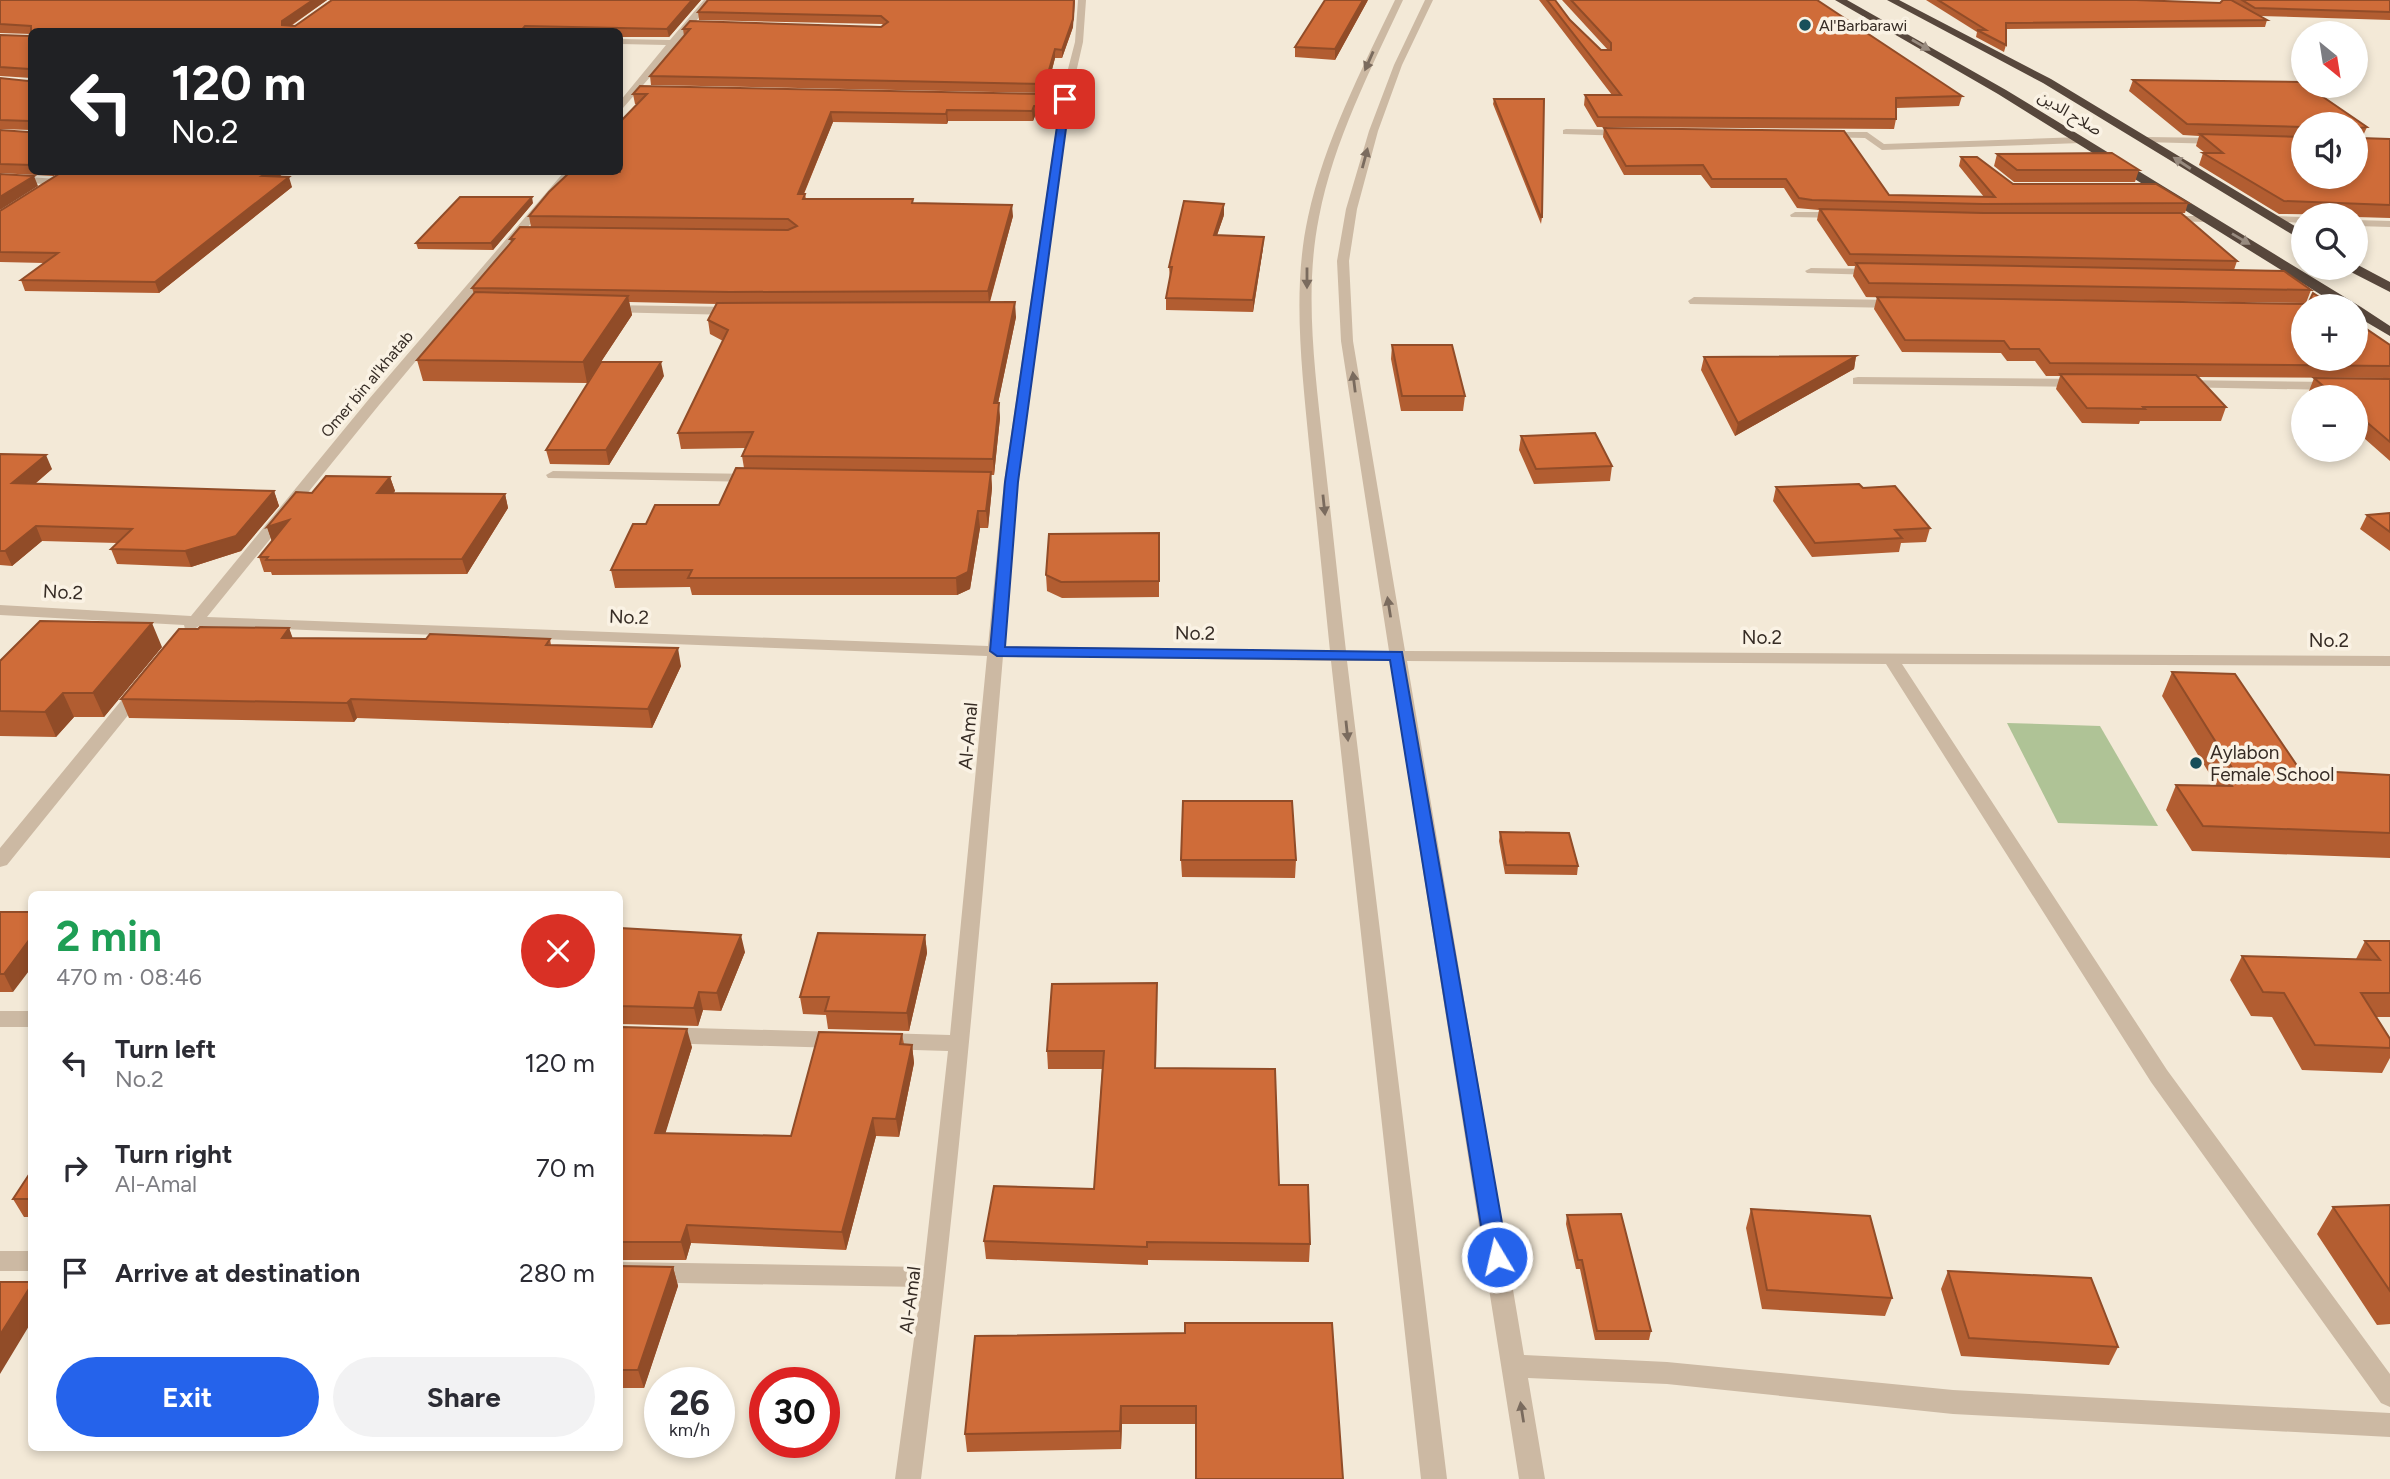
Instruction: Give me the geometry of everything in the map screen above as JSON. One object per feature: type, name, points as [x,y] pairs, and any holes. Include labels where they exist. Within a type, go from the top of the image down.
[{"type":"highway","name":"صلاح الدين","points":[[1840,0],[2002,92],[2291,269]]},
{"type":"highway","name":"صلاح الدين","points":[[1892,0],[1945,25],[2060,89],[2291,230]]},
{"type":"highway","points":[[2002,92],[2022,85],[2060,89]]},
{"type":"highway","points":[[2368,276],[2390,288]]},
{"type":"highway","name":"صلاح الدين","points":[[2309,280],[2330,294]]},
{"type":"highway","points":[[2368,318],[2390,332]]},
{"type":"street","points":[[623,103],[708,0]]},
{"type":"street","name":"Al-Amal","points":[[908,1479],[935,1277],[960,1043],[997,651],[1004,482],[1028,377],[1028,310],[1065,99],[1079,42],[1082,0]]},
{"type":"street","points":[[1399,0],[1344,117],[1323,178],[1313,219],[1307,265],[1308,367],[1357,834],[1434,1479]]},
{"type":"street","points":[[1429,0],[1401,53],[1374,127],[1347,225],[1343,264],[1345,308],[1359,420],[1532,1479]]},
{"type":"street","points":[[690,25],[704,25]]},
{"type":"street","points":[[623,41],[675,43]]},
{"type":"street","points":[[632,90],[646,90]]},
{"type":"street","points":[[1012,98],[1065,99]]},
{"type":"street","points":[[1566,132],[1633,133]]},
{"type":"street","points":[[1817,134],[1867,135],[1882,147],[2081,140]]},
{"type":"street","points":[[2146,140],[2238,142]]},
{"type":"street","points":[[1958,145],[1967,153]]},
{"type":"street","name":"Omer bin al'khatab","points":[[178,642],[524,233],[567,175]]},
{"type":"street","points":[[0,178],[61,179],[38,194]]},
{"type":"street","points":[[2135,188],[2161,188]]},
{"type":"street","points":[[1795,215],[1850,215]]},
{"type":"street","points":[[2152,219],[2209,219]]},
{"type":"street","points":[[2274,219],[2291,220]]},
{"type":"street","points":[[2368,223],[2390,224]]},
{"type":"street","points":[[1811,271],[1894,272]]},
{"type":"street","points":[[2279,278],[2291,278]]},
{"type":"street","points":[[1694,301],[1909,304]]},
{"type":"street","points":[[594,308],[745,311]]},
{"type":"street","points":[[1858,381],[2102,383]]},
{"type":"street","points":[[2169,384],[2291,385]]},
{"type":"street","points":[[553,475],[775,478]]},
{"type":"street","name":"No.2","points":[[0,610],[195,621],[997,651],[1339,656],[2390,661]]},
{"type":"street","points":[[1891,659],[2159,1076],[2390,1395]]},
{"type":"street","points":[[0,861],[152,674]]},
{"type":"street","points":[[0,1019],[28,1020]]},
{"type":"street","points":[[623,1034],[960,1043]]},
{"type":"street","points":[[0,1261],[28,1261]]},
{"type":"street","points":[[623,1272],[935,1277]]},
{"type":"street","points":[[1515,1366],[1667,1373],[1953,1402],[2390,1425]]},
{"type":"green space","points":[[2007,723],[2100,726],[2158,826],[2058,823]]},
{"type":"building","points":[[0,0],[313,0],[282,21],[282,25],[295,26],[332,0],[692,0],[667,29],[525,26],[31,28],[0,24]]},
{"type":"building","points":[[708,0],[1074,0],[1073,19],[1062,50],[1055,49],[1045,84],[650,76],[690,29],[683,29],[690,21],[881,27],[888,22],[881,16],[698,12]]},
{"type":"building","points":[[1325,0],[1363,0],[1335,49],[1295,47]]},
{"type":"building","points":[[1547,0],[1555,0],[1570,20],[1601,50],[1611,50],[1611,43],[1571,0],[1817,0],[1962,96],[1896,98],[1896,119],[1598,117],[1585,95],[1621,95]]},
{"type":"building","points":[[1938,0],[2136,0],[2220,3],[2223,0],[2231,0],[2267,20],[2006,23],[2006,45],[1977,30],[1986,30]]},
{"type":"building","points":[[2242,0],[2390,0],[2390,12],[2255,8]]},
{"type":"building","points":[[0,35],[28,36],[28,69],[0,67]]},
{"type":"building","points":[[0,78],[28,81],[28,121],[0,120]]},
{"type":"building","points":[[2133,80],[2291,82],[2291,98],[2325,98],[2345,112],[2291,112],[2291,127],[2187,124]]},
{"type":"building","points":[[640,86],[1042,94],[1039,106],[1034,106],[1032,111],[947,110],[946,114],[831,112],[798,194],[805,194],[803,199],[913,199],[912,203],[1012,205],[988,291],[730,292],[472,288],[514,239],[510,239],[520,227],[788,230],[797,226],[788,219],[529,216],[567,175],[623,175],[623,119],[647,94],[633,94]]},
{"type":"building","points":[[1494,99],[1544,99],[1542,217],[1541,217]]},
{"type":"building","points":[[1604,128],[1844,131],[1889,195],[1995,197],[1961,157],[1977,157],[2013,184],[2156,184],[2188,203],[1983,204],[1812,200],[1799,198],[1786,179],[1712,179],[1703,165],[1626,166]]},
{"type":"building","points":[[0,130],[28,132],[28,165],[0,164]]},
{"type":"building","points":[[2200,134],[2291,137],[2291,189],[2368,189],[2368,138],[2390,139],[2390,205],[2284,201],[2203,153],[2223,153]]},
{"type":"building","points":[[2112,153],[2139,170],[2017,170],[1997,154]]},
{"type":"building","points":[[0,174],[34,176],[0,197]]},
{"type":"building","points":[[57,175],[289,177],[155,282],[21,280],[58,253],[0,252],[0,211]]},
{"type":"building","points":[[460,197],[532,197],[491,243],[416,243]]},
{"type":"building","points":[[1184,201],[1224,204],[1214,235],[1264,237],[1253,300],[1166,298],[1172,267],[1169,267]]},
{"type":"building","points":[[1820,209],[1983,213],[2181,213],[2237,261],[1850,254]]},
{"type":"building","points":[[1856,263],[2284,271],[2291,276],[2291,280],[2297,280],[2311,290],[1869,283]]},
{"type":"building","points":[[475,292],[628,296],[583,362],[417,360]]},
{"type":"building","points":[[1877,297],[2291,304],[2291,365],[2050,363],[2039,349],[2010,349],[2004,341],[1905,340]]},
{"type":"building","points":[[1015,302],[994,403],[999,403],[993,459],[742,456],[753,432],[678,433],[728,330],[708,320],[717,303]]},
{"type":"building","points":[[2368,330],[2390,345],[2390,366],[2368,366]]},
{"type":"building","points":[[1392,345],[1452,345],[1465,396],[1402,396]]},
{"type":"building","points":[[1856,356],[1738,423],[1704,357]]},
{"type":"building","points":[[601,362],[661,362],[606,450],[546,450]]},
{"type":"building","points":[[2060,374],[2196,375],[2226,407],[2087,408]]},
{"type":"building","points":[[2314,378],[2390,379],[2390,442],[2368,423],[2368,385],[2322,385]]},
{"type":"building","points":[[1595,433],[1612,466],[1536,469],[1521,436]]},
{"type":"building","points":[[0,454],[46,455],[12,483],[274,491],[236,536],[185,551],[111,549],[132,529],[36,526],[5,551],[0,551]]},
{"type":"building","points":[[736,468],[991,472],[986,511],[978,511],[968,572],[956,578],[688,578],[692,570],[611,570],[633,524],[646,524],[655,505],[719,505]]},
{"type":"building","points":[[326,476],[390,477],[377,493],[505,494],[462,559],[266,560],[268,557],[259,557],[289,520],[267,527],[296,492],[312,493]]},
{"type":"building","points":[[1859,484],[1863,488],[1895,486],[1930,528],[1895,530],[1902,538],[1815,543],[1776,487]]},
{"type":"building","points":[[2390,513],[2390,532],[2367,515]]},
{"type":"building","points":[[1159,533],[1159,581],[1061,582],[1046,575],[1049,534]]},
{"type":"building","points":[[40,621],[152,623],[93,693],[63,693],[45,712],[0,711],[0,661]]},
{"type":"building","points":[[289,628],[282,638],[426,639],[430,634],[550,639],[546,645],[678,648],[648,709],[351,699],[347,703],[121,699],[179,629]]},
{"type":"building","points":[[2172,672],[2235,674],[2300,770],[2390,775],[2390,833],[2203,826],[2176,785],[2232,786],[2227,778],[2239,779]]},
{"type":"building","points":[[1183,801],[1292,801],[1296,860],[1181,860]]},
{"type":"building","points":[[1500,832],[1569,833],[1578,866],[1506,865]]},
{"type":"building","points":[[0,912],[28,912],[28,941],[4,974],[0,974]]},
{"type":"building","points":[[623,928],[741,935],[717,993],[699,992],[694,1008],[623,1006]]},
{"type":"building","points":[[818,933],[925,935],[907,1013],[825,1011],[829,997],[800,997]]},
{"type":"building","points":[[2365,941],[2390,941],[2390,993],[2361,993],[2390,1039],[2390,1048],[2315,1045],[2284,993],[2263,992],[2242,956],[2380,960]]},
{"type":"building","points":[[1157,983],[1155,1068],[1275,1069],[1279,1185],[1308,1185],[1310,1244],[1147,1242],[1147,1247],[984,1241],[994,1186],[1094,1189],[1104,1051],[1047,1051],[1052,984]]},
{"type":"building","points":[[623,1027],[687,1029],[655,1133],[791,1136],[819,1032],[902,1034],[900,1044],[912,1045],[896,1119],[873,1118],[842,1232],[687,1225],[681,1242],[623,1242]]},
{"type":"building","points":[[28,1176],[28,1199],[13,1199]]},
{"type":"building","points":[[2390,1205],[2390,1291],[2333,1207]]},
{"type":"building","points":[[1751,1209],[1870,1216],[1892,1298],[1767,1290]]},
{"type":"building","points":[[1621,1214],[1651,1331],[1597,1331],[1582,1260],[1578,1260],[1567,1215]]},
{"type":"building","points":[[623,1266],[673,1267],[638,1370],[623,1370]]},
{"type":"building","points":[[1948,1271],[2091,1278],[2118,1347],[1969,1338]]},
{"type":"building","points":[[0,1282],[28,1282],[28,1290],[0,1335]]},
{"type":"building","points":[[1185,1323],[1332,1323],[1343,1479],[1196,1479],[1196,1406],[1121,1406],[1120,1431],[965,1434],[975,1336],[1185,1333]]},
{"type":"place","name":"Al'Barbarawi","points":[[1805,25]]},
{"type":"place","name":"Aylabon Female School","points":[[2196,763]]},
{"type":"route","points":[[1065,99],[1028,377],[1011,482],[997,651],[1397,655],[1497,1257]]}]
